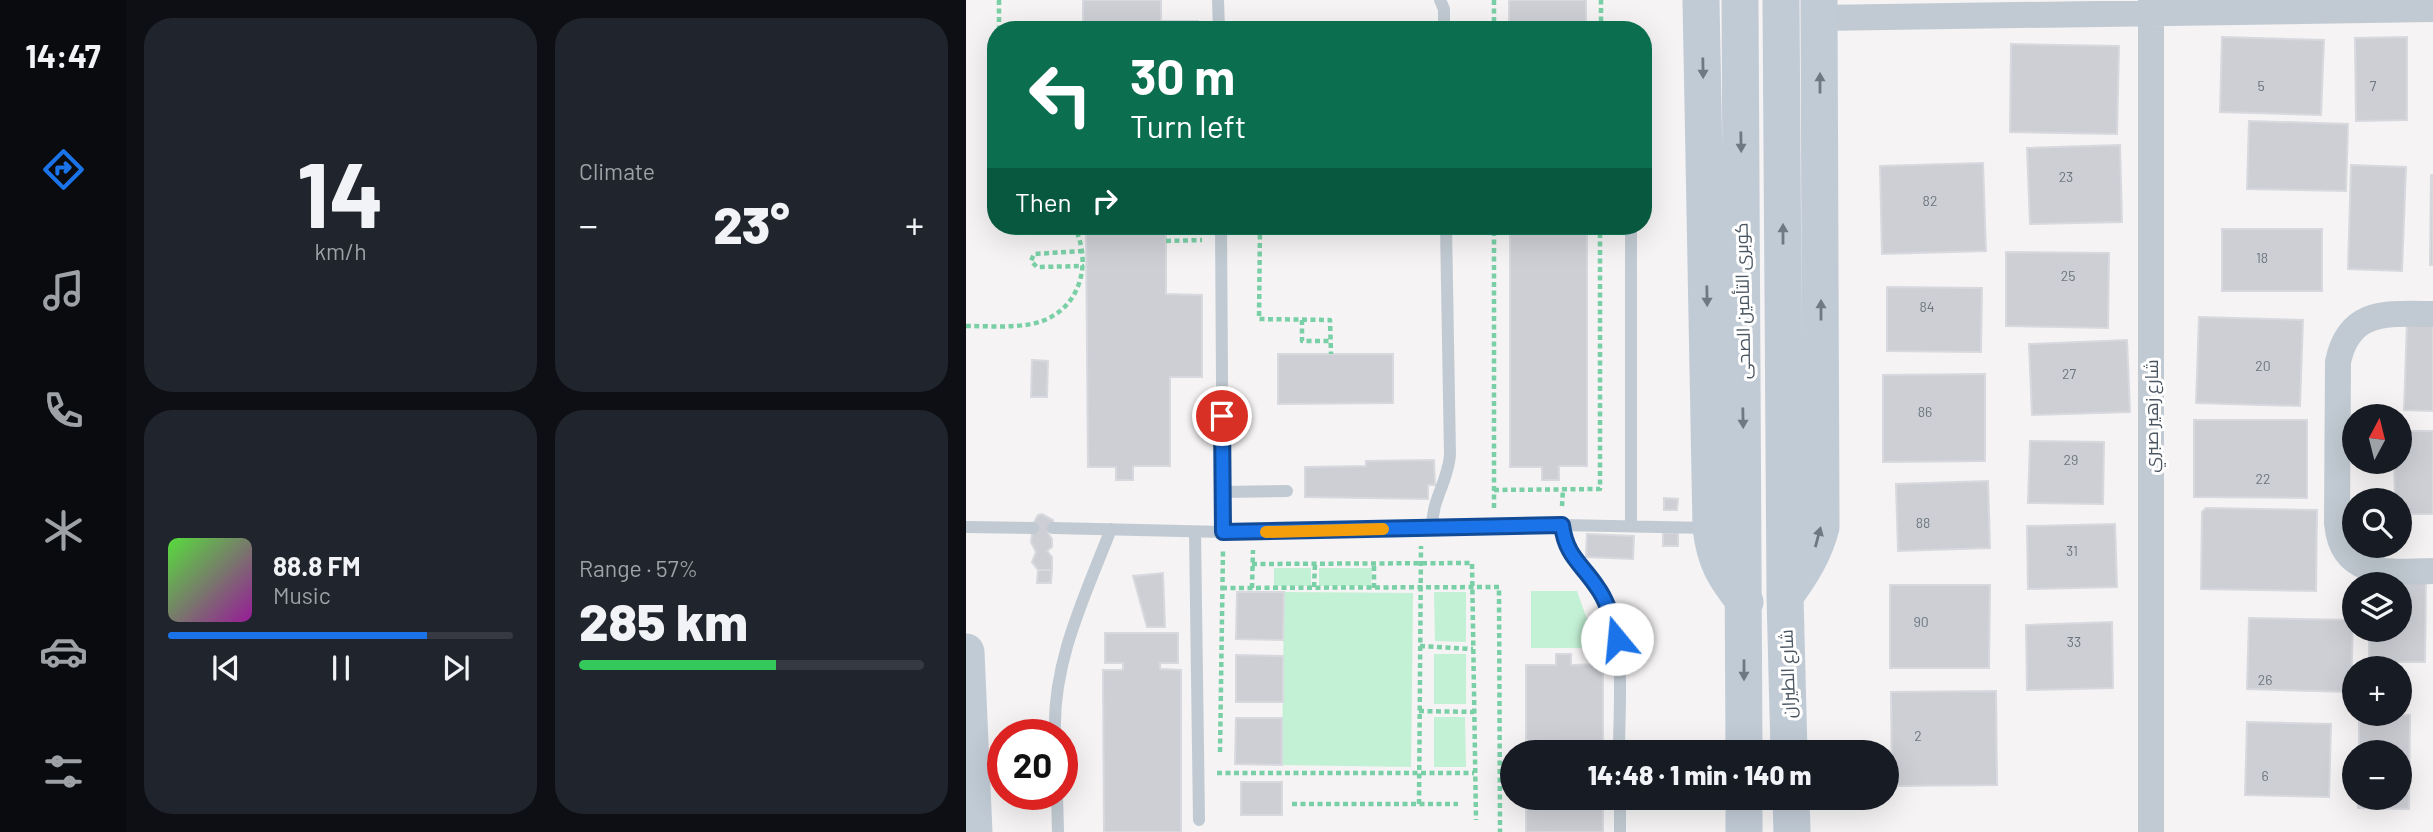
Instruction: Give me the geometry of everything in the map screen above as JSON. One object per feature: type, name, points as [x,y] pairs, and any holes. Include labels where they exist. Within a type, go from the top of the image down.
[{"type":"main road","points":[[1702,0],[1711,528],[1716,558],[1726,579],[1745,602],[1744,740]]},
{"type":"main road","name":"كوبرى التأمين الصحى","points":[[1740,0],[1745,602]]},
{"type":"main road","points":[[1781,0],[1785,596]]},
{"type":"main road","points":[[1785,596],[1808,564],[1821,527],[1819,9]]},
{"type":"main road","name":"شارع الطيران","points":[[1785,596],[1789,740]]},
{"type":"main road","points":[[966,652],[974,832]]},
{"type":"main road","points":[[1744,810],[1744,832]]},
{"type":"main road","points":[[1791,810],[1792,832]]},
{"type":"street","points":[[1819,9],[2151,6],[2433,9]]},
{"type":"street","name":"شارع زهير صبري","points":[[2151,6],[2151,832]]},
{"type":"street","points":[[2433,314],[2374,316],[2360,323],[2348,334],[2341,347],[2338,362],[2337,523],[2338,538],[2345,551],[2368,568],[2383,572],[2433,571]]},
{"type":"lane","points":[[1218,0],[1219,21]]},
{"type":"lane","points":[[1440,0],[1444,9],[1444,21]]},
{"type":"lane","points":[[1221,235],[1223,532]]},
{"type":"lane","points":[[1426,528],[1446,476],[1450,455],[1446,235]]},
{"type":"lane","points":[[1631,235],[1631,526]]},
{"type":"lane","points":[[1223,492],[1287,491]]},
{"type":"lane","points":[[1053,528],[1253,532],[1562,525],[1711,528]]},
{"type":"lane","points":[[1562,525],[1567,547],[1600,592],[1614,625],[1618,653],[1619,740]]},
{"type":"lane","points":[[966,527],[1032,528]]},
{"type":"lane","points":[[1055,719],[1056,692],[1070,634],[1111,529]]},
{"type":"lane","points":[[1195,532],[1199,820]]},
{"type":"lane","points":[[1057,810],[1058,832]]},
{"type":"lane","points":[[1620,810],[1620,832]]},
{"type":"path","points":[[999,0],[999,21]]},
{"type":"path","points":[[1494,0],[1494,21]]},
{"type":"path","points":[[1601,0],[1601,21]]},
{"type":"path","points":[[966,326],[1014,326],[1043,321],[1063,308],[1071,299],[1084,266],[1083,251],[1077,235]]},
{"type":"path","points":[[1260,235],[1259,319],[1330,320],[1331,354]]},
{"type":"path","points":[[1494,235],[1494,490],[1600,489],[1601,235]]},
{"type":"path","points":[[1166,241],[1221,240]]},
{"type":"path","points":[[1083,251],[1034,254],[1031,261],[1032,265],[1037,267],[1084,266]]},
{"type":"path","points":[[1302,320],[1302,341],[1330,341]]},
{"type":"path","points":[[1419,804],[1420,587],[1426,528]]},
{"type":"path","points":[[1220,774],[1223,532]]},
{"type":"path","points":[[1252,588],[1253,532]]},
{"type":"path","points":[[1252,564],[1472,563],[1476,820]]},
{"type":"path","points":[[1314,587],[1315,564]]},
{"type":"path","points":[[1374,564],[1374,587]]},
{"type":"path","points":[[1222,588],[1499,587],[1500,772]]},
{"type":"path","points":[[1420,646],[1473,649]]},
{"type":"path","points":[[1419,711],[1474,712]]},
{"type":"path","points":[[1199,774],[1475,773]]},
{"type":"path","points":[[1292,804],[1458,804]]},
{"type":"path","points":[[1500,810],[1500,832]]},
{"type":"green space","points":[[1274,568],[1311,568],[1311,586],[1274,586]]},
{"type":"green space","points":[[1319,568],[1372,568],[1371,586],[1319,586]]},
{"type":"green space","points":[[1531,591],[1577,591],[1589,625],[1589,648],[1531,648]]},
{"type":"green space","points":[[1284,592],[1413,593],[1411,767],[1282,765]]},
{"type":"green space","points":[[1434,592],[1466,592],[1466,642],[1435,641]]},
{"type":"green space","points":[[1434,654],[1466,654],[1466,704],[1434,704]]},
{"type":"green space","points":[[1434,717],[1465,717],[1466,767],[1434,767]]},
{"type":"building","points":[[1083,0],[1161,0],[1161,21],[1083,21]]},
{"type":"building","points":[[1509,0],[1586,0],[1586,21],[1509,21]]},
{"type":"building","points":[[2222,37],[2324,40],[2321,115],[2220,112]]},
{"type":"building","points":[[2407,37],[2407,120],[2356,121],[2355,38]]},
{"type":"building","points":[[2011,44],[2119,46],[2117,134],[2010,132]]},
{"type":"building","points":[[2249,121],[2348,124],[2346,191],[2247,189]]},
{"type":"building","points":[[2120,145],[2122,222],[2030,224],[2027,148]]},
{"type":"building","points":[[1983,163],[1986,251],[1882,254],[1880,166]]},
{"type":"building","points":[[2351,165],[2406,167],[2402,271],[2348,269]]},
{"type":"building","points":[[2433,175],[2433,265],[2430,265]]},
{"type":"building","points":[[2222,229],[2322,229],[2322,291],[2222,291]]},
{"type":"building","points":[[1086,235],[1166,235],[1166,294],[1202,295],[1202,377],[1170,377],[1170,466],[1133,466],[1133,480],[1116,480],[1116,467],[1088,467]]},
{"type":"building","points":[[1510,235],[1587,235],[1587,466],[1559,466],[1559,480],[1542,480],[1542,467],[1510,467]]},
{"type":"building","points":[[2006,252],[2109,253],[2108,328],[2006,326]]},
{"type":"building","points":[[1887,287],[1982,288],[1981,352],[1887,351]]},
{"type":"building","points":[[2199,317],[2303,320],[2300,406],[2196,403]]},
{"type":"building","points":[[2407,322],[2433,323],[2433,411],[2412,410],[2412,404],[2404,404]]},
{"type":"building","points":[[2127,340],[2130,412],[2032,415],[2029,344]]},
{"type":"building","points":[[1278,354],[1393,354],[1393,403],[1278,404]]},
{"type":"building","points":[[1032,360],[1048,361],[1047,397],[1031,397]]},
{"type":"building","points":[[1985,374],[1985,461],[1883,462],[1883,375]]},
{"type":"building","points":[[2194,420],[2307,420],[2307,498],[2194,497]]},
{"type":"building","points":[[2412,431],[2433,431],[2433,514],[2412,514],[2412,488],[2395,488],[2394,474],[2412,474]]},
{"type":"building","points":[[2030,441],[2104,442],[2103,504],[2028,503]]},
{"type":"building","points":[[1434,460],[1435,485],[1428,485],[1428,499],[1305,497],[1305,467],[1366,466],[1366,461]]},
{"type":"building","points":[[1988,481],[1990,548],[1898,551],[1896,484]]},
{"type":"building","points":[[1664,498],[1678,499],[1677,510],[1664,510]]},
{"type":"building","points":[[2206,508],[2317,510],[2316,591],[2201,589],[2202,512]]},
{"type":"building","points":[[1042,514],[1053,520],[1053,528],[1048,533],[1052,539],[1052,547],[1047,551],[1052,557],[1052,570],[1038,570],[1032,562],[1036,552],[1031,542],[1033,524],[1038,515]]},
{"type":"building","points":[[2115,524],[2117,587],[2028,589],[2027,526]]},
{"type":"building","points":[[1663,533],[1678,533],[1678,546],[1663,546]]},
{"type":"building","points":[[1587,534],[1634,536],[1633,559],[1586,557]]},
{"type":"building","points":[[1038,570],[1052,570],[1051,583],[1037,583]]},
{"type":"building","points":[[1163,573],[1165,627],[1147,627],[1133,576]]},
{"type":"building","points":[[2412,575],[2426,575],[2425,662],[2412,662],[2412,656],[2369,656],[2369,642],[2412,642]]},
{"type":"building","points":[[1890,585],[1990,585],[1989,668],[1890,668]]},
{"type":"building","points":[[1237,592],[1284,592],[1283,640],[1236,639]]},
{"type":"building","points":[[2249,618],[2342,620],[2342,642],[2352,642],[2352,656],[2342,656],[2342,692],[2247,689]]},
{"type":"building","points":[[2112,622],[2113,688],[2027,690],[2026,625]]},
{"type":"building","points":[[1105,633],[1178,633],[1178,663],[1160,663],[1160,669],[1181,670],[1181,832],[1104,832],[1103,670],[1123,670],[1123,663],[1105,663]]},
{"type":"building","points":[[1556,654],[1571,654],[1571,665],[1603,664],[1603,740],[1526,740],[1526,665],[1556,665]]},
{"type":"building","points":[[1236,655],[1283,656],[1283,702],[1236,702]]},
{"type":"building","points":[[1996,691],[1997,785],[1899,786],[1899,740],[1892,740],[1891,692]]},
{"type":"building","points":[[1236,718],[1282,718],[1282,765],[1235,764]]},
{"type":"building","points":[[2247,722],[2331,724],[2329,797],[2245,795]]},
{"type":"building","points":[[2359,726],[2410,726],[2410,740],[2359,740]]},
{"type":"building","points":[[1241,782],[1282,782],[1282,815],[1241,815]]},
{"type":"building","points":[[1526,810],[1603,810],[1603,832],[1526,832]]},
{"type":"slow traffic","points":[[1266,532],[1383,529]]},
{"type":"route","points":[[1222,416],[1223,532],[1562,525],[1563,537],[1572,558],[1604,598],[1617,639]]}]
